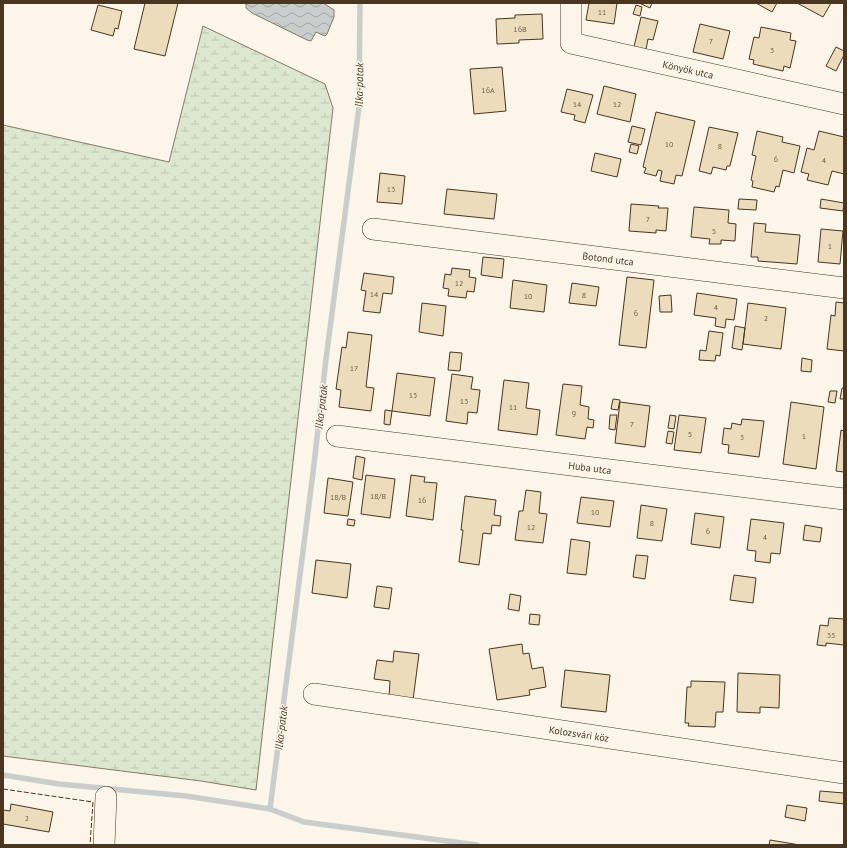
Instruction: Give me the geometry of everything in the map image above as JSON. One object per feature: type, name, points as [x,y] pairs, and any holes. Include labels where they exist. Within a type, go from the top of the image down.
[{"type":"street","name":"Könyök utca","points":[[571,3],[571,43],[844,104]]},
{"type":"street","name":"Botond utca","points":[[373,229],[844,288]]},
{"type":"street","name":"Huba utca","points":[[337,436],[844,499]]},
{"type":"street","name":"Kolozsvári köz","points":[[314,694],[844,773]]},
{"type":"street","points":[[104,845],[106,797]]},
{"type":"green space","points":[[203,26],[325,84],[333,108],[256,790],[201,781],[3,756],[3,125],[169,162]]},
{"type":"water","points":[[246,3],[323,3],[334,10],[334,17],[327,34],[325,36],[316,32],[311,41],[252,13],[246,8]]},
{"type":"building","points":[[145,3],[178,3],[165,56],[134,49]]},
{"type":"building","points":[[589,3],[617,3],[614,24],[586,20]]},
{"type":"building","points":[[639,3],[652,3],[650,8]]},
{"type":"building","points":[[756,3],[777,3],[772,12]]},
{"type":"building","points":[[797,3],[831,3],[823,17]]},
{"type":"building","points":[[98,5],[122,11],[118,29],[115,28],[113,36],[91,30]]},
{"type":"building","points":[[636,5],[642,7],[640,16],[633,14]]},
{"type":"building","points":[[542,14],[543,39],[519,40],[519,43],[497,44],[496,19],[515,18],[515,15]]},
{"type":"building","points":[[641,17],[658,21],[653,40],[648,39],[645,54],[633,51]]},
{"type":"building","points":[[700,24],[730,31],[723,59],[693,52]]},
{"type":"building","points":[[761,27],[791,33],[790,40],[796,41],[790,68],[784,66],[783,71],[753,64],[754,60],[749,59],[754,37],[759,38]]},
{"type":"building","points":[[836,47],[844,51],[844,55],[836,71],[826,66]]},
{"type":"building","points":[[502,67],[506,111],[474,114],[470,69]]},
{"type":"building","points":[[604,86],[636,94],[630,122],[597,114]]},
{"type":"building","points":[[567,89],[593,95],[585,123],[574,120],[575,115],[561,112]]},
{"type":"building","points":[[656,112],[695,121],[682,176],[676,175],[674,184],[660,181],[662,171],[658,170],[656,176],[644,173],[646,168],[643,167]]},
{"type":"building","points":[[632,126],[645,129],[641,145],[628,142]]},
{"type":"building","points":[[709,127],[738,133],[730,166],[727,166],[726,170],[713,167],[711,174],[699,171]]},
{"type":"building","points":[[757,131],[783,137],[782,142],[800,146],[794,173],[783,170],[779,187],[776,186],[774,192],[752,187],[753,181],[751,180],[756,156],[752,155]]},
{"type":"building","points":[[819,131],[844,137],[844,174],[832,171],[828,185],[807,180],[809,174],[801,172],[807,148],[814,150]]},
{"type":"building","points":[[631,144],[639,146],[637,154],[629,152]]},
{"type":"building","points":[[595,153],[621,159],[617,177],[591,171]]},
{"type":"building","points":[[380,173],[405,176],[402,204],[377,202]]},
{"type":"building","points":[[447,189],[497,194],[494,219],[444,214]]},
{"type":"building","points":[[739,199],[757,200],[756,210],[738,209]]},
{"type":"building","points":[[821,199],[844,203],[843,211],[820,208]]},
{"type":"building","points":[[631,204],[668,208],[666,231],[656,230],[656,233],[629,231]]},
{"type":"building","points":[[694,207],[729,210],[728,223],[736,224],[735,241],[721,240],[721,244],[709,244],[710,239],[691,237]]},
{"type":"building","points":[[754,223],[766,224],[765,232],[800,235],[797,264],[758,261],[758,257],[751,257]]},
{"type":"building","points":[[821,229],[843,231],[840,264],[818,262]]},
{"type":"building","points":[[483,257],[504,259],[502,278],[481,275]]},
{"type":"building","points":[[452,268],[470,270],[469,277],[476,278],[474,292],[467,291],[466,298],[448,296],[449,289],[443,288],[445,274],[451,275]]},
{"type":"building","points":[[364,273],[394,277],[392,294],[383,293],[380,313],[363,311],[366,291],[361,290]]},
{"type":"building","points":[[627,277],[654,280],[646,348],[619,345]]},
{"type":"building","points":[[513,280],[547,285],[544,312],[510,308]]},
{"type":"building","points":[[572,283],[599,287],[596,306],[569,303]]},
{"type":"building","points":[[697,293],[737,299],[734,320],[726,319],[725,328],[715,326],[716,318],[694,315]]},
{"type":"building","points":[[671,295],[672,312],[660,312],[659,296]]},
{"type":"building","points":[[836,302],[844,303],[844,351],[827,349],[831,315],[835,316]]},
{"type":"building","points":[[422,303],[446,306],[443,336],[419,332]]},
{"type":"building","points":[[748,303],[786,308],[781,349],[743,344]]},
{"type":"building","points":[[735,326],[745,328],[742,350],[732,348]]},
{"type":"building","points":[[709,331],[723,333],[720,356],[716,355],[715,361],[699,360],[700,350],[706,351]]},
{"type":"building","points":[[348,332],[372,335],[366,387],[374,388],[371,411],[339,407],[341,390],[336,389],[342,347],[346,348]]},
{"type":"building","points":[[450,352],[462,353],[460,371],[448,370]]},
{"type":"building","points":[[802,358],[812,360],[811,372],[801,371]]},
{"type":"building","points":[[397,373],[435,378],[430,416],[392,411]]},
{"type":"building","points":[[452,374],[473,377],[471,389],[480,390],[477,413],[468,412],[467,424],[446,421]]},
{"type":"building","points":[[504,380],[529,383],[526,408],[540,410],[537,435],[498,430]]},
{"type":"building","points":[[563,384],[582,386],[580,405],[589,407],[588,419],[594,420],[593,428],[587,427],[585,439],[556,435]]},
{"type":"building","points":[[842,388],[844,388],[844,399],[840,399]]},
{"type":"building","points":[[830,391],[837,391],[835,403],[828,402]]},
{"type":"building","points":[[613,399],[620,400],[618,410],[611,409]]},
{"type":"building","points":[[620,402],[650,406],[645,447],[615,443]]},
{"type":"building","points":[[791,402],[824,407],[816,469],[783,464]]},
{"type":"building","points":[[385,410],[392,411],[390,425],[384,424]]},
{"type":"building","points":[[610,415],[617,415],[615,430],[609,429]]},
{"type":"building","points":[[670,415],[676,416],[674,429],[668,428]]},
{"type":"building","points":[[679,415],[706,418],[701,453],[674,450]]},
{"type":"building","points":[[742,419],[764,421],[759,457],[728,453],[729,445],[722,444],[724,428],[731,429],[732,423],[741,425]]},
{"type":"building","points":[[841,430],[844,431],[844,472],[836,471]]},
{"type":"building","points":[[668,431],[674,432],[672,444],[666,443]]},
{"type":"building","points":[[356,456],[365,458],[362,480],[353,478]]},
{"type":"building","points":[[366,475],[395,479],[390,518],[361,514]]},
{"type":"building","points":[[411,475],[425,477],[424,482],[437,483],[433,520],[406,516]]},
{"type":"building","points":[[328,478],[353,482],[348,516],[324,513]]},
{"type":"building","points":[[526,490],[541,492],[539,513],[547,514],[543,543],[515,540],[519,511],[523,511]]},
{"type":"building","points":[[465,496],[496,500],[494,515],[501,516],[500,526],[492,525],[491,534],[483,533],[479,565],[459,562]]},
{"type":"building","points":[[581,497],[614,501],[610,527],[577,523]]},
{"type":"building","points":[[641,505],[667,509],[662,541],[637,538]]},
{"type":"building","points":[[695,513],[724,517],[720,548],[691,544]]},
{"type":"building","points":[[348,519],[355,520],[354,526],[347,525]]},
{"type":"building","points":[[751,519],[784,523],[780,554],[771,553],[770,563],[755,561],[756,551],[747,550]]},
{"type":"building","points":[[805,525],[822,528],[820,542],[803,540]]},
{"type":"building","points":[[571,539],[590,542],[586,575],[567,573]]},
{"type":"building","points":[[636,555],[648,556],[645,579],[633,577]]},
{"type":"building","points":[[316,560],[351,564],[347,598],[312,593]]},
{"type":"building","points":[[734,575],[756,578],[753,603],[730,600]]},
{"type":"building","points":[[377,586],[392,588],[389,609],[374,607]]},
{"type":"building","points":[[510,594],[521,596],[519,611],[508,609]]},
{"type":"building","points":[[530,614],[540,615],[539,625],[529,624]]},
{"type":"building","points":[[829,618],[844,619],[844,645],[826,643],[826,646],[817,645],[820,625],[828,626]]},
{"type":"building","points":[[522,644],[523,654],[529,653],[532,669],[543,667],[546,687],[529,690],[530,695],[497,700],[489,649]]},
{"type":"building","points":[[394,651],[419,654],[413,700],[389,697],[390,681],[374,679],[377,660],[393,662]]},
{"type":"building","points":[[565,670],[610,675],[606,712],[561,707]]},
{"type":"building","points":[[738,673],[780,675],[779,708],[760,707],[760,713],[737,712]]},
{"type":"building","points":[[691,681],[725,682],[723,712],[716,712],[715,727],[688,726],[689,723],[685,723],[687,687],[691,687]]},
{"type":"building","points":[[820,791],[844,793],[844,804],[819,801]]},
{"type":"building","points":[[11,804],[53,812],[49,832],[3,824],[3,810],[10,811]]},
{"type":"building","points":[[787,805],[807,808],[805,821],[785,817]]},
{"type":"building","points":[[770,840],[800,845],[769,845]]},
{"type":"waterway","name":"Ilka-patak","points":[[270,809],[359,107],[360,3]]},
{"type":"waterway","name":"Ilka-patak","points":[[3,775],[59,784],[186,796],[270,809],[304,822],[477,845]]},
{"type":"fence","points":[[3,789],[93,802],[90,845]]}]
